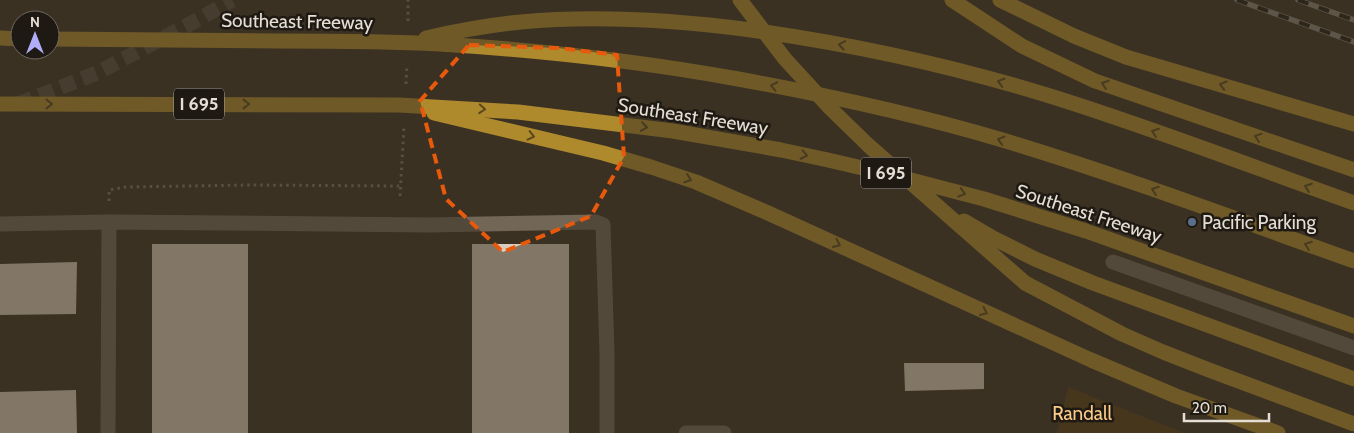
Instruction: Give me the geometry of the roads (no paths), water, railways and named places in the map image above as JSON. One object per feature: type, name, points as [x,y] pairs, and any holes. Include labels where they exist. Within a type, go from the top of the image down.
[{"type":"highway","points":[[740,0],[785,60],[830,108],[932,203],[1025,283],[1079,313],[1163,352],[1354,424]]},
{"type":"highway","points":[[952,0],[1022,46],[1095,81],[1354,170]]},
{"type":"highway","points":[[1000,0],[1074,36],[1126,57],[1354,124]]},
{"type":"highway","points":[[402,42],[493,25],[584,19],[692,24],[801,38],[869,50],[946,67],[1050,96],[1121,119],[1354,203]]},
{"type":"highway","name":"Southeast Freeway","points":[[60,39],[402,42],[524,50],[634,63],[738,79],[944,124],[1048,154],[1150,188],[1354,261]]},
{"type":"highway","name":"Southeast Freeway","points":[[0,104],[399,105],[518,112],[673,131],[781,150],[884,173],[984,199],[1086,231],[1354,326]]},
{"type":"highway","points":[[399,105],[603,153],[696,182],[1082,356],[1176,396],[1278,433]]},
{"type":"highway","points":[[932,203],[993,238],[1035,259],[1093,283],[1354,379]]},
{"type":"lane","points":[[108,433],[109,222]]},
{"type":"lane","points":[[0,224],[109,222],[430,225],[596,222],[603,225],[607,353],[607,433]]},
{"type":"lane","points":[[1113,262],[1354,348]]},
{"type":"lane","points":[[686,433],[724,433]]},
{"type":"tunnel","points":[[18,104],[97,73],[232,0]]},
{"type":"railway","points":[[1237,0],[1354,42]]},
{"type":"railway","points":[[1298,0],[1354,20]]},
{"type":"place","name":"Pacific Parking","points":[[1192,222]]},
{"type":"park label","name":"Randall","points":[[1082,413]]}]
